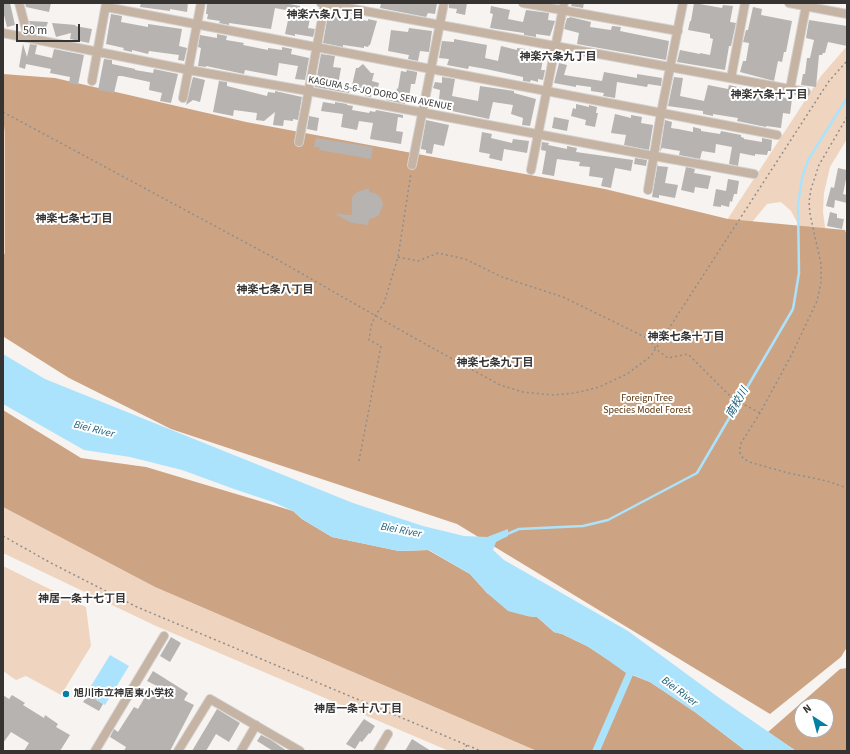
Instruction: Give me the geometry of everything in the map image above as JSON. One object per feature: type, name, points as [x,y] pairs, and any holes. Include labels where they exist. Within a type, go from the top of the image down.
[{"type":"street","points":[[19,3],[28,37]]},
{"type":"street","points":[[183,98],[202,3]]},
{"type":"street","points":[[299,142],[324,3],[806,92]]},
{"type":"street","points":[[412,165],[444,3]]},
{"type":"street","points":[[523,3],[564,7],[678,32]]},
{"type":"street","points":[[648,190],[683,3]]},
{"type":"street","points":[[731,78],[745,3]]},
{"type":"street","points":[[789,3],[847,14]]},
{"type":"street","points":[[92,81],[106,5],[198,25],[777,135]]},
{"type":"street","points":[[790,89],[806,6]]},
{"type":"street","points":[[531,170],[564,7]]},
{"type":"street","name":"KAGURA 5-6-JO DORO SEN AVENUE","points":[[3,33],[189,70],[308,90],[754,174]]},
{"type":"street","points":[[95,751],[164,636]]},
{"type":"street","points":[[178,751],[210,699],[300,751]]},
{"type":"street","points":[[241,751],[256,725]]},
{"type":"street","points":[[378,751],[388,734]]},
{"type":"path","points":[[3,112],[278,260],[500,385],[523,392],[553,395],[575,393],[599,386],[627,374],[651,356],[829,80],[847,61]]},
{"type":"path","points":[[847,117],[819,164],[811,189],[809,202],[810,214],[821,264],[821,282],[819,292],[810,317],[792,354],[760,413],[741,443],[740,453],[743,458],[749,462],[788,473],[827,481],[847,488]]},
{"type":"path","points":[[360,461],[381,346],[369,340],[371,326],[384,303],[398,256],[412,165]]},
{"type":"path","points":[[398,256],[418,261],[438,253],[464,259],[502,277],[570,301],[649,339],[656,349],[668,358],[688,354],[732,398],[760,413]]},
{"type":"path","points":[[3,536],[51,563],[136,607],[481,751]]},
{"type":"path","points":[[463,751],[467,745]]},
{"type":"shaded area","points":[[847,46],[847,139],[830,167],[824,193],[823,212],[828,249],[838,267],[832,288],[801,357],[789,372],[783,389],[773,395],[774,408],[769,424],[782,445],[797,443],[807,444],[847,463],[847,508],[803,503],[781,503],[753,500],[745,490],[727,476],[721,464],[719,452],[726,435],[799,313],[807,287],[808,261],[804,235],[791,211],[781,202],[767,204],[748,227],[694,311],[662,368],[634,386],[604,398],[563,406],[518,403],[492,396],[447,368],[440,369],[436,390],[427,410],[416,418],[396,418],[361,409],[349,410],[331,403],[302,380],[302,365],[297,349],[309,317],[323,298],[22,132],[5,132],[5,254],[3,254],[3,96],[61,119],[356,282],[392,296],[400,307],[428,321],[445,339],[462,343],[488,358],[505,364],[511,370],[513,375],[521,379],[555,379],[595,376],[618,365],[642,350],[821,76]]},
{"type":"shaded area","points":[[3,507],[155,587],[537,751],[449,751],[156,626],[3,553]]},
{"type":"shaded area","points":[[3,566],[86,607],[91,646],[61,695],[26,676],[16,680],[3,671]]},
{"type":"green space","name":"Foreign Tree Species Model Forest","points":[[3,74],[55,78],[246,122],[605,189],[728,219],[845,230],[847,236],[847,647],[841,657],[770,714],[457,524],[171,429],[69,378],[4,337],[3,254],[5,254],[5,132],[3,118]]},
{"type":"green space","points":[[3,410],[81,458],[146,467],[293,511],[302,519],[332,537],[399,551],[428,550],[470,574],[487,593],[527,616],[537,617],[554,632],[562,634],[587,646],[632,675],[650,682],[695,712],[746,751],[537,751],[155,587],[3,507]]},
{"type":"green space","points":[[847,668],[847,751],[796,751],[768,732],[794,709],[794,738],[834,738],[834,698],[807,698],[840,669]]},
{"type":"water","name":"Biei River","points":[[3,354],[45,379],[353,503],[423,526],[464,536],[487,537],[508,529],[508,536],[496,542],[493,550],[504,560],[628,631],[718,697],[796,751],[746,751],[695,712],[650,682],[633,675],[600,751],[592,751],[626,673],[605,658],[587,646],[562,634],[554,632],[537,617],[508,611],[487,593],[470,574],[429,550],[399,551],[332,537],[302,519],[293,511],[273,502],[182,470],[130,457],[84,450],[3,404]]},
{"type":"water","points":[[110,655],[129,666],[105,705],[86,694]]},
{"type":"building","points":[[3,3],[10,3],[15,25],[7,27],[3,11]]},
{"type":"building","points":[[25,3],[51,3],[49,12],[26,7]]},
{"type":"building","points":[[141,3],[188,3],[187,12],[140,7]]},
{"type":"building","points":[[207,3],[284,3],[300,6],[300,8],[312,10],[308,28],[315,29],[313,37],[285,34],[290,11],[275,8],[271,29],[229,23],[229,25],[219,23],[220,21],[207,19]]},
{"type":"building","points":[[381,3],[437,3],[435,14],[428,13],[426,17],[380,8]]},
{"type":"building","points":[[449,3],[467,3],[465,15],[456,13],[457,9],[449,8]]},
{"type":"building","points":[[572,3],[584,3],[583,8],[571,6]]},
{"type":"building","points":[[694,3],[722,8],[723,5],[733,6],[730,22],[736,23],[731,46],[729,46],[725,70],[677,62],[680,50],[710,55],[713,39],[710,38],[710,34],[688,30]]},
{"type":"building","points":[[491,6],[510,10],[508,19],[523,22],[526,10],[549,13],[548,20],[555,21],[550,36],[536,34],[536,37],[524,35],[524,33],[490,28],[493,14],[490,13]]},
{"type":"building","points":[[753,7],[762,9],[761,15],[792,21],[786,52],[784,52],[782,62],[778,61],[774,81],[740,72],[743,61],[746,61],[749,43],[743,42],[746,30],[748,30]]},
{"type":"building","points":[[111,14],[122,16],[121,22],[148,27],[148,24],[182,29],[179,46],[187,48],[184,61],[178,60],[179,55],[149,51],[148,54],[132,50],[132,52],[123,50],[124,48],[106,44]]},
{"type":"building","points":[[328,14],[368,21],[368,19],[377,21],[370,45],[368,47],[364,46],[364,48],[343,45],[343,47],[323,43]]},
{"type":"building","points":[[570,17],[591,22],[590,27],[611,30],[612,26],[621,27],[620,31],[669,41],[666,60],[577,44],[579,33],[564,29],[567,18]]},
{"type":"building","points":[[809,20],[847,26],[847,46],[828,42],[825,53],[819,55],[816,87],[801,85],[803,74],[805,74],[807,58],[810,58],[814,40],[806,38]]},
{"type":"building","points":[[29,21],[48,22],[45,30],[32,29]]},
{"type":"building","points":[[52,23],[76,25],[75,26],[92,29],[89,43],[70,39],[71,33],[56,37]]},
{"type":"building","points":[[409,28],[432,31],[429,52],[420,51],[418,61],[408,59],[409,55],[388,51],[391,30],[408,32]]},
{"type":"building","points":[[217,34],[227,36],[226,40],[244,43],[243,45],[268,50],[268,48],[282,50],[282,47],[292,49],[291,54],[309,58],[305,80],[295,79],[298,66],[279,63],[277,76],[245,70],[244,74],[206,66],[198,66],[201,48],[198,47],[200,35],[217,38]]},
{"type":"building","points":[[454,39],[487,45],[485,58],[498,61],[501,46],[517,50],[517,48],[533,50],[532,52],[544,54],[541,70],[545,70],[543,80],[538,79],[538,82],[531,80],[530,82],[523,81],[523,77],[486,69],[469,66],[468,69],[447,65],[449,59],[439,58],[442,41],[454,42]]},
{"type":"building","points":[[23,44],[27,57],[30,44],[37,45],[35,54],[52,58],[54,49],[84,55],[78,85],[69,83],[70,77],[50,73],[51,69],[26,64],[25,69],[19,67]]},
{"type":"building","points":[[321,54],[335,56],[333,67],[341,68],[338,85],[350,87],[349,93],[315,87]]},
{"type":"building","points":[[104,59],[112,60],[112,64],[135,70],[153,73],[154,69],[178,74],[171,103],[160,101],[162,93],[149,90],[150,82],[122,76],[118,76],[114,93],[98,90]]},
{"type":"building","points":[[559,63],[567,65],[564,75],[602,81],[604,72],[637,78],[637,74],[662,78],[661,86],[648,84],[647,87],[617,82],[615,98],[603,96],[604,93],[591,91],[591,87],[576,85],[576,87],[554,83]]},
{"type":"building","points":[[363,64],[371,73],[374,73],[372,81],[379,83],[377,92],[372,91],[371,97],[365,96],[365,93],[351,90],[356,68]]},
{"type":"building","points":[[407,70],[417,72],[415,84],[411,84],[409,99],[406,99],[405,104],[386,100],[387,93],[396,94],[401,71],[406,72]]},
{"type":"building","points":[[193,77],[205,80],[200,102],[193,100],[186,105]]},
{"type":"building","points":[[442,77],[455,79],[452,96],[478,101],[480,86],[514,91],[514,93],[536,99],[530,126],[522,125],[523,118],[511,114],[513,105],[493,102],[489,119],[438,108],[440,90],[433,88],[435,82],[442,83]]},
{"type":"building","points":[[674,77],[683,78],[680,96],[704,101],[708,85],[728,89],[729,85],[755,91],[755,93],[792,99],[790,114],[783,113],[781,128],[766,127],[737,121],[738,118],[713,114],[713,116],[703,114],[703,111],[668,106]]},
{"type":"building","points":[[219,81],[227,82],[227,86],[267,96],[268,92],[275,93],[275,91],[302,97],[298,120],[284,120],[283,126],[273,125],[275,112],[264,121],[256,120],[257,113],[234,110],[233,116],[213,112]]},
{"type":"building","points":[[323,102],[347,104],[353,106],[352,110],[369,113],[370,111],[375,112],[376,110],[403,115],[403,118],[398,117],[396,131],[403,132],[401,144],[370,139],[373,123],[359,121],[357,130],[341,127],[343,114],[321,111]]},
{"type":"building","points":[[576,104],[597,107],[596,113],[598,113],[595,127],[585,125],[586,120],[571,116],[573,108],[576,109]]},
{"type":"building","points":[[615,114],[631,118],[631,115],[642,117],[641,123],[653,125],[649,150],[624,145],[626,135],[611,133]]},
{"type":"building","points":[[309,116],[319,118],[317,131],[307,129]]},
{"type":"building","points":[[554,117],[569,120],[567,131],[552,128]]},
{"type":"building","points":[[426,120],[449,125],[444,146],[434,144],[432,154],[426,153],[426,150],[421,149]]},
{"type":"building","points":[[665,120],[672,122],[671,128],[693,132],[693,127],[701,129],[701,131],[720,134],[721,131],[741,135],[744,139],[762,142],[762,138],[772,140],[771,151],[768,151],[767,155],[755,154],[755,156],[740,153],[738,166],[729,164],[732,147],[716,144],[715,153],[702,151],[700,159],[679,155],[680,151],[662,148],[660,152]]},
{"type":"building","points":[[482,132],[492,134],[491,138],[512,143],[513,139],[529,141],[527,153],[504,149],[502,161],[489,158],[490,154],[479,152]]},
{"type":"building","points":[[316,138],[373,147],[371,159],[319,150],[320,147],[314,147]]},
{"type":"building","points":[[542,142],[549,143],[548,145],[567,149],[567,146],[577,148],[576,152],[633,160],[631,171],[615,168],[611,188],[601,186],[603,178],[589,176],[590,167],[579,166],[580,162],[557,159],[554,176],[542,174],[546,151],[541,150]]},
{"type":"building","points":[[635,158],[647,160],[646,166],[634,164]]},
{"type":"building","points":[[658,162],[658,166],[668,167],[665,183],[678,185],[675,198],[659,195],[659,198],[652,197]]},
{"type":"building","points":[[686,167],[695,169],[694,173],[711,176],[708,189],[695,187],[694,193],[681,190]]},
{"type":"building","points":[[838,168],[847,170],[847,180],[846,179],[843,194],[847,195],[847,203],[835,200],[834,208],[826,206],[831,187],[834,188]]},
{"type":"building","points":[[728,179],[739,181],[737,194],[734,194],[732,202],[730,201],[729,207],[721,205],[721,207],[713,206],[716,189],[726,191]]},
{"type":"building","points":[[369,188],[369,192],[375,193],[379,196],[383,205],[379,215],[369,219],[368,225],[352,223],[335,214],[352,215],[352,197],[357,192]]},
{"type":"building","points":[[830,212],[837,214],[837,218],[844,219],[842,229],[827,226]]},
{"type":"building","points":[[171,637],[181,643],[170,662],[160,656]]},
{"type":"building","points":[[153,671],[188,693],[184,700],[194,705],[170,751],[124,751],[126,747],[110,737],[114,729],[118,732],[134,707],[138,709],[145,697],[149,700],[157,686],[147,681]]},
{"type":"building","points":[[3,695],[9,699],[12,695],[25,703],[23,705],[44,718],[45,715],[58,724],[56,727],[70,735],[60,751],[24,751],[29,743],[11,732],[3,743]]},
{"type":"building","points":[[88,695],[103,704],[99,711],[83,702]]},
{"type":"building","points":[[217,709],[240,723],[229,742],[216,734],[206,751],[192,751]]},
{"type":"building","points":[[364,719],[375,726],[362,742],[360,741],[355,749],[346,744]]},
{"type":"building","points":[[261,735],[287,751],[273,751],[257,741]]},
{"type":"building","points":[[412,739],[431,751],[405,751]]},
{"type":"waterway","name":"南校川","points":[[505,535],[519,529],[583,526],[608,520],[697,473],[793,309],[799,273],[798,204],[802,178],[808,160],[847,98]]},
{"type":"place","name":"旭川市立神居東小学校","points":[[66,694]]},
{"type":"district","name":"神楽六条八丁目","points":[[325,16]]},
{"type":"district","name":"神楽六条九丁目","points":[[558,58]]},
{"type":"district","name":"神楽六条十丁目","points":[[769,96]]},
{"type":"district","name":"神楽七条七丁目","points":[[74,220]]},
{"type":"district","name":"神楽七条八丁目","points":[[275,291]]},
{"type":"district","name":"神楽七条十丁目","points":[[686,338]]},
{"type":"district","name":"神楽七条九丁目","points":[[495,364]]},
{"type":"district","name":"神居一条十七丁目","points":[[82,600]]},
{"type":"district","name":"神居一条十八丁目","points":[[358,710]]}]
